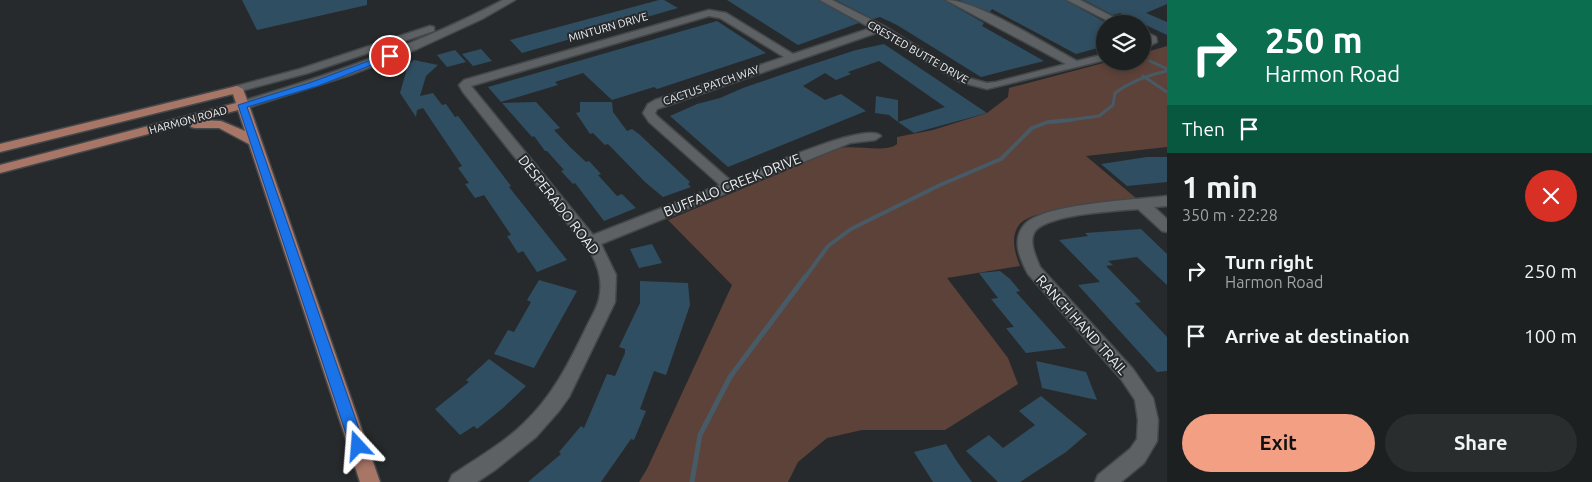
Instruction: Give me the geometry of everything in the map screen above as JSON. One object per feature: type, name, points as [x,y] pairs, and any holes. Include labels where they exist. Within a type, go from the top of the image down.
[{"type":"main road","points":[[237,89],[370,482]]},
{"type":"main road","name":"HARMON ROAD","points":[[0,148],[237,89]]},
{"type":"main road","name":"HARMON ROAD","points":[[0,169],[242,105]]},
{"type":"main road","points":[[161,127],[200,123],[221,125],[234,128],[256,143]]},
{"type":"street","name":"HARMON ROAD","points":[[237,89],[304,71],[424,32],[492,0]]},
{"type":"street","name":"HARMON ROAD","points":[[242,105],[315,84],[427,41],[510,0]]},
{"type":"street","name":"CRESTED BUTTE DRIVE","points":[[825,0],[880,28],[964,80],[975,84],[996,85],[1096,59]]},
{"type":"street","points":[[951,0],[978,12],[1074,64]]},
{"type":"street","points":[[1072,0],[1103,15]]},
{"type":"street","name":"MINTURN DRIVE","points":[[482,76],[709,13],[724,15],[791,57]]},
{"type":"street","name":"CACTUS PATCH WAY","points":[[729,186],[653,119],[650,113],[652,107],[791,57],[880,28]]},
{"type":"street","name":"DESPERADO ROAD","points":[[459,482],[499,456],[537,424],[562,392],[607,302],[610,289],[606,266],[590,242],[467,90],[465,86],[468,82],[482,76]]},
{"type":"street","name":"BUFFALO CREEK DRIVE","points":[[590,242],[848,139],[875,136]]},
{"type":"street","name":"RANCH HAND TRAIL","points":[[1105,482],[1138,456],[1147,441],[1148,420],[1144,398],[1127,374],[1034,270],[1026,253],[1026,239],[1030,228],[1043,219],[1167,201]]},
{"type":"street","points":[[1141,204],[1167,227]]},
{"type":"shaded area","points":[[1167,46],[1167,147],[1086,156],[1137,199],[1056,210],[1027,219],[1019,225],[1014,240],[1020,266],[947,278],[1008,358],[1018,384],[945,430],[862,430],[827,438],[798,462],[788,482],[639,482],[647,469],[732,285],[668,220],[840,148],[892,147],[897,144],[897,137],[933,130],[987,113],[1008,97],[1009,88],[1096,65],[1096,70],[1151,70],[1151,51]]},
{"type":"building","points":[[242,0],[367,0],[367,5],[257,30]]},
{"type":"building","points":[[664,0],[678,8],[522,53],[510,40]]},
{"type":"building","points":[[727,0],[818,0],[859,23],[798,45]]},
{"type":"building","points":[[836,0],[944,0],[984,23],[982,26],[1044,61],[981,77],[897,25],[880,17],[873,19]]},
{"type":"building","points":[[959,0],[1065,0],[1096,17],[1096,48],[1076,54],[992,9],[990,12]]},
{"type":"building","points":[[1084,0],[1167,0],[1167,4],[1146,13],[1151,15],[1124,15],[1120,13],[1113,15]]},
{"type":"building","points":[[1151,15],[1167,22],[1167,35],[1151,28]]},
{"type":"building","points":[[717,21],[766,53],[657,89],[654,87],[612,100],[583,73],[555,82],[558,85],[501,102],[488,87]]},
{"type":"building","points":[[884,44],[987,113],[914,133],[898,122],[945,107],[879,61],[848,72],[851,74],[836,80],[825,73],[803,86],[825,100],[841,94],[866,111],[728,167],[670,116],[697,104],[720,98],[804,67],[856,50]]},
{"type":"building","points":[[481,49],[492,61],[473,66],[462,54]]},
{"type":"building","points":[[455,50],[466,62],[447,67],[437,55]]},
{"type":"building","points":[[414,60],[438,65],[426,76],[420,96],[433,93],[442,105],[446,104],[455,117],[458,116],[511,186],[509,187],[567,260],[537,272],[523,251],[518,253],[507,236],[511,235],[484,195],[475,198],[465,184],[469,183],[458,168],[462,166],[423,108],[417,110],[416,117],[400,93],[408,65]]},
{"type":"building","points":[[876,96],[898,100],[898,122],[889,115],[875,113]]},
{"type":"building","points":[[536,102],[560,128],[554,130],[570,147],[586,162],[589,161],[601,174],[598,175],[617,196],[622,194],[636,208],[604,221],[575,183],[573,184],[561,171],[564,170],[502,103]]},
{"type":"building","points":[[580,102],[612,102],[613,112],[627,131],[632,129],[639,134],[690,182],[688,184],[691,187],[663,197],[645,182],[608,144],[605,145],[593,133],[590,134],[576,113],[580,112]]},
{"type":"building","points":[[1147,157],[1167,157],[1167,182],[1127,186],[1101,164]]},
{"type":"building","points":[[1141,229],[1167,254],[1167,285],[1137,257],[1108,261],[1113,265],[1106,266],[1141,302],[1135,303],[1167,337],[1167,371],[1157,372],[1078,285],[1100,282],[1059,240],[1088,236],[1085,233]]},
{"type":"building","points":[[652,244],[662,263],[639,268],[630,249]]},
{"type":"building","points":[[1000,271],[1010,279],[1020,291],[1016,292],[1066,348],[1026,353],[1006,328],[1014,327],[991,299],[998,298],[979,273]]},
{"type":"building","points":[[539,280],[577,291],[534,368],[494,354],[508,330],[514,332],[531,302],[527,300]]},
{"type":"building","points":[[640,281],[688,283],[690,305],[666,375],[654,371],[640,409],[646,411],[634,440],[631,439],[601,482],[528,482],[561,454],[559,452],[581,426],[584,428],[607,374],[615,376],[625,353],[625,349],[619,347],[640,303]]},
{"type":"building","points":[[489,359],[526,386],[477,429],[474,426],[460,435],[435,409],[469,382],[466,380]]},
{"type":"building","points":[[1036,361],[1086,372],[1097,400],[1042,388]]},
{"type":"building","points":[[1041,396],[1087,434],[1066,452],[1020,482],[998,482],[966,451],[989,435],[1003,448],[1035,425],[1019,411]]},
{"type":"building","points":[[946,444],[972,482],[933,482],[914,452]]},
{"type":"waterway","points":[[1151,61],[1167,69]]},
{"type":"waterway","points":[[1145,77],[1167,71]]},
{"type":"waterway","points":[[1067,120],[1099,116],[1113,105],[1115,93],[1145,77]]},
{"type":"waterway","points":[[1145,77],[1167,92]]},
{"type":"waterway","points":[[804,279],[828,246],[851,229],[940,185],[1001,159],[1032,128],[1048,122],[1067,120]]},
{"type":"waterway","points":[[1055,122],[1067,120]]},
{"type":"waterway","points":[[692,482],[700,435],[730,377],[805,277]]},
{"type":"route","points":[[358,446],[242,105],[315,84],[390,56]]}]
